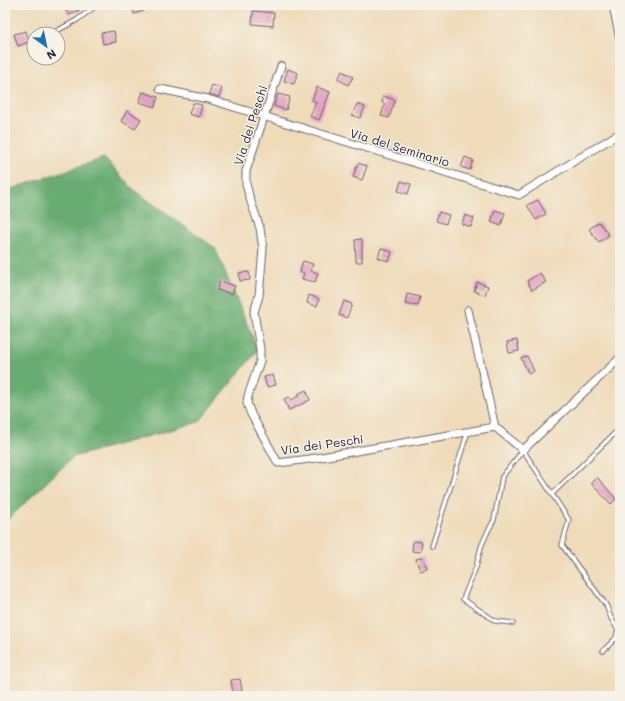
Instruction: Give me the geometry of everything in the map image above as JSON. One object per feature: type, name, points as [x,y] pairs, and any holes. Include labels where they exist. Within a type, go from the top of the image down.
[{"type":"street","points":[[613,5],[620,39]]},
{"type":"street","name":"Via dei Peschi","points":[[281,66],[246,171],[246,184],[260,228],[263,249],[259,296],[254,312],[260,349],[260,361],[248,396],[247,404],[278,463],[495,427]]},
{"type":"street","name":"Via del Seminario","points":[[160,89],[208,99],[520,195],[620,133]]},
{"type":"street","points":[[468,310],[495,427],[523,450],[620,358]]},
{"type":"lane","points":[[66,26],[98,5]]},
{"type":"lane","points":[[552,494],[620,428]]},
{"type":"lane","points":[[432,546],[468,431]]},
{"type":"lane","points":[[513,623],[495,621],[463,600],[476,567],[481,547],[494,520],[502,477],[523,450],[569,520],[562,545],[606,605],[611,618],[619,629],[616,638],[603,651]]},
{"type":"green space","points":[[104,158],[135,191],[215,248],[258,350],[199,422],[73,457],[5,522],[5,191]]},
{"type":"building","points":[[64,5],[78,5],[80,10],[68,15]]},
{"type":"building","points":[[131,5],[142,5],[144,11],[134,14]]},
{"type":"building","points":[[253,11],[274,13],[273,26],[252,24]]},
{"type":"building","points":[[26,31],[26,43],[18,46],[14,34]]},
{"type":"building","points":[[114,31],[116,42],[103,44],[101,33]]},
{"type":"building","points":[[288,69],[298,73],[294,84],[284,81]]},
{"type":"building","points":[[342,71],[353,77],[348,85],[338,79]]},
{"type":"building","points":[[212,85],[222,88],[219,97],[209,94]]},
{"type":"building","points":[[317,87],[330,92],[319,120],[310,116],[316,102],[312,100]]},
{"type":"building","points":[[143,92],[158,97],[155,107],[139,102]]},
{"type":"building","points":[[278,94],[290,97],[286,110],[274,106]]},
{"type":"building","points":[[383,96],[395,100],[389,118],[381,116],[385,104],[382,103]]},
{"type":"building","points":[[193,103],[202,105],[199,117],[189,114]]},
{"type":"building","points":[[357,104],[365,107],[360,118],[352,115]]},
{"type":"building","points":[[127,111],[141,119],[135,129],[121,121]]},
{"type":"building","points":[[465,157],[473,160],[470,170],[461,167]]},
{"type":"building","points":[[358,163],[367,166],[362,180],[353,177]]},
{"type":"building","points":[[401,181],[411,184],[408,194],[398,191]]},
{"type":"building","points":[[538,200],[546,214],[536,220],[527,205]]},
{"type":"building","points":[[495,210],[505,213],[501,226],[491,222]]},
{"type":"building","points":[[439,212],[449,215],[446,224],[436,221]]},
{"type":"building","points":[[465,215],[474,218],[471,227],[462,224]]},
{"type":"building","points":[[599,222],[609,235],[599,242],[589,229]]},
{"type":"building","points":[[362,239],[362,262],[356,262],[355,240]]},
{"type":"building","points":[[381,248],[392,252],[389,261],[378,258]]},
{"type":"building","points":[[303,261],[313,264],[311,271],[318,273],[315,282],[302,279],[304,273],[300,272]]},
{"type":"building","points":[[249,272],[250,280],[240,281],[239,273]]},
{"type":"building","points":[[540,273],[546,282],[532,290],[527,281]]},
{"type":"building","points":[[220,281],[235,286],[232,294],[217,290]]},
{"type":"building","points":[[477,282],[488,286],[485,295],[474,291]]},
{"type":"building","points":[[407,294],[420,297],[418,306],[405,304]]},
{"type":"building","points":[[309,295],[319,299],[317,306],[307,303]]},
{"type":"building","points":[[344,301],[352,304],[347,318],[339,315]]},
{"type":"building","points":[[517,340],[519,351],[509,353],[507,342]]},
{"type":"building","points":[[527,356],[534,371],[529,374],[521,358]]},
{"type":"building","points":[[273,375],[276,385],[267,387],[264,377]]},
{"type":"building","points":[[306,390],[310,400],[289,410],[284,399],[289,397],[291,400]]},
{"type":"building","points":[[597,477],[616,499],[611,504],[591,483]]},
{"type":"building","points":[[413,541],[422,542],[420,552],[412,551]]},
{"type":"building","points":[[423,557],[427,569],[420,571],[416,559]]},
{"type":"building","points":[[240,679],[242,691],[233,693],[231,680]]}]
